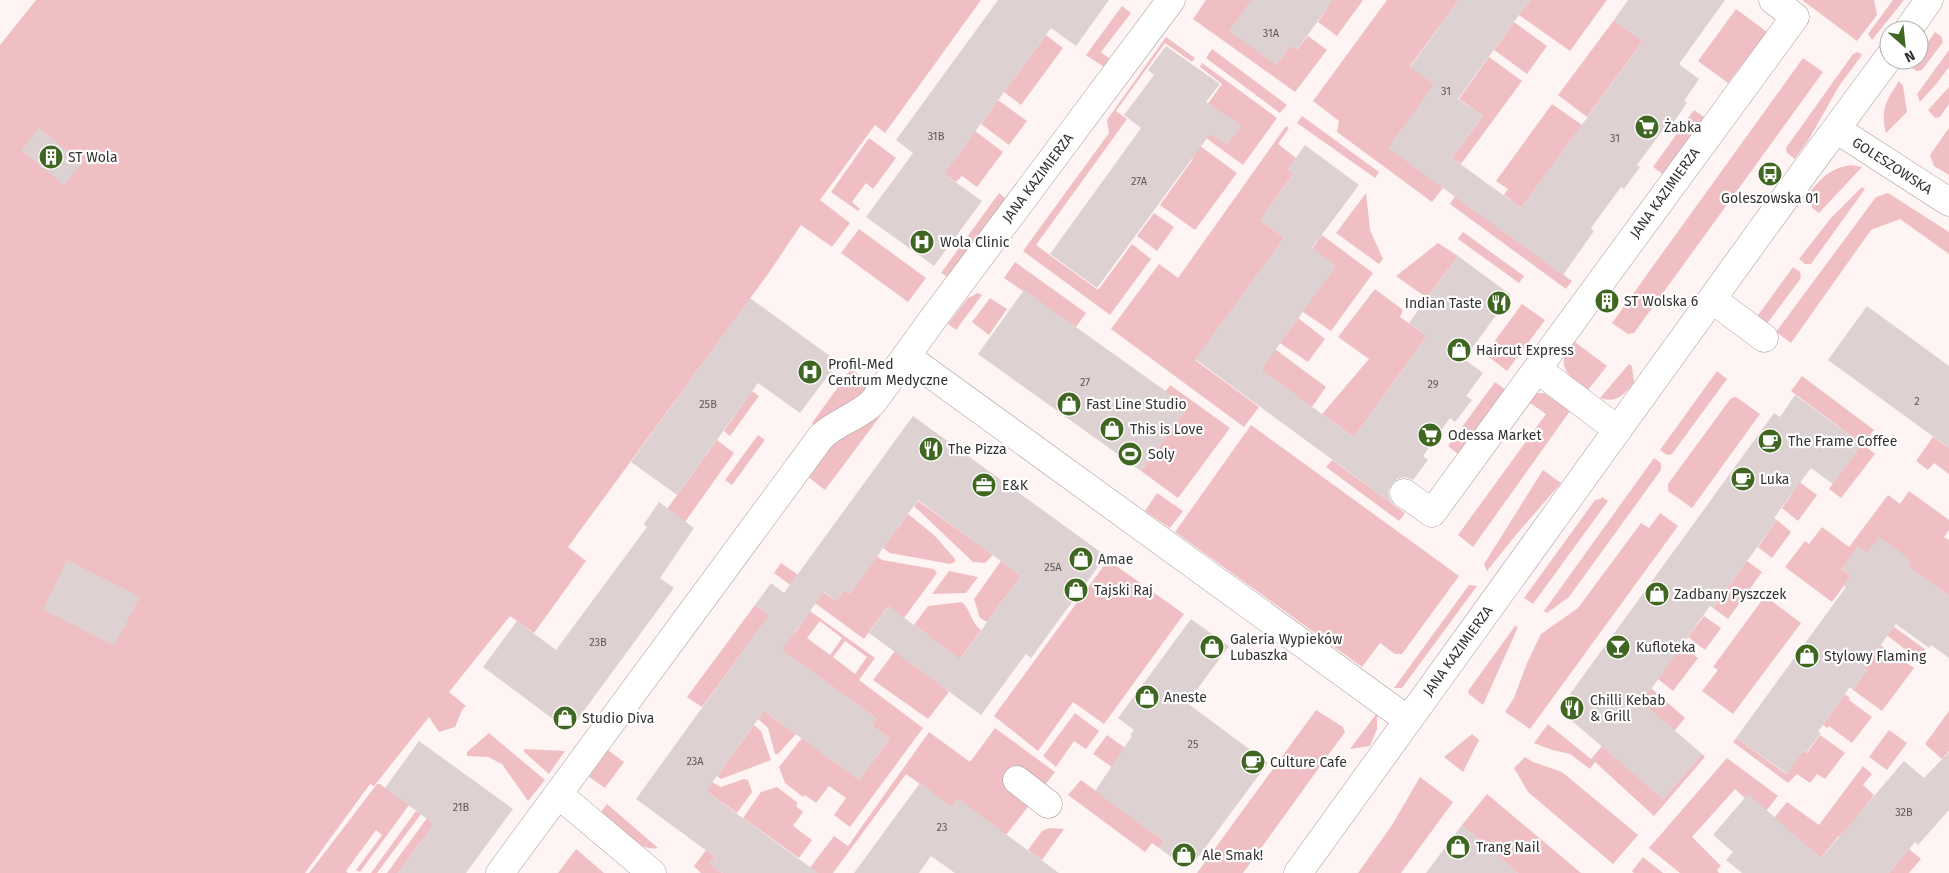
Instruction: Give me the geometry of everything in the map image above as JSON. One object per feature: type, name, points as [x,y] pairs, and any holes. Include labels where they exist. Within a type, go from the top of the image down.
[{"type":"street","name":"JANA KAZIMIERZA","points":[[500,873],[821,437],[831,428],[868,407],[873,402],[1171,0]]},
{"type":"street","name":"JANA KAZIMIERZA","points":[[1404,493],[1432,513],[1796,17],[1773,0]]},
{"type":"street","points":[[1915,20],[1929,0]]},
{"type":"street","name":"JANA KAZIMIERZA","points":[[1298,873],[1880,70]]},
{"type":"street","name":"GOLESZOWSKA","points":[[1836,130],[1949,202]]},
{"type":"street","points":[[1712,299],[1764,338]]},
{"type":"street","points":[[906,356],[1408,720]]},
{"type":"street","points":[[1537,369],[1618,430]]},
{"type":"street","points":[[1017,780],[1048,804]]},
{"type":"street","points":[[558,794],[652,873]]},
{"type":"shaded area","points":[[36,0],[981,0],[885,133],[875,125],[820,200],[850,223],[832,247],[801,225],[768,274],[568,547],[586,561],[534,633],[510,616],[449,692],[466,706],[462,710],[455,727],[439,732],[429,717],[374,786],[370,784],[305,873],[0,873],[0,45]]},
{"type":"shaded area","points":[[1206,0],[1251,0],[1276,65],[1291,45],[1297,50],[1308,36],[1327,50],[1295,92],[1193,19]]},
{"type":"shaded area","points":[[1322,0],[1363,0],[1337,36],[1318,22],[1329,5]]},
{"type":"shaded area","points":[[1387,0],[1459,0],[1410,66],[1434,84],[1447,183],[1432,202],[1337,132],[1339,121],[1313,101]]},
{"type":"shaded area","points":[[1530,0],[1607,0],[1570,51],[1519,15]]},
{"type":"shaded area","points":[[1802,0],[1874,0],[1877,15],[1857,41]]},
{"type":"shaded area","points":[[1893,0],[1904,0],[1888,20],[1879,20],[1879,31],[1872,40],[1868,34]]},
{"type":"shaded area","points":[[1122,6],[1131,13],[1101,52],[1110,59],[1104,67],[1086,55]]},
{"type":"shaded area","points":[[1736,9],[1767,32],[1728,83],[1698,61]]},
{"type":"shaded area","points":[[1614,20],[1643,41],[1587,117],[1558,95]]},
{"type":"shaded area","points":[[1514,22],[1547,46],[1527,74],[1494,50]]},
{"type":"shaded area","points":[[1935,32],[1941,36],[1943,42],[1929,61],[1929,41]]},
{"type":"shaded area","points":[[1046,35],[1063,48],[1021,105],[1004,92]]},
{"type":"shaded area","points":[[1166,37],[1195,58],[1192,62],[1165,43],[1116,111],[1127,119],[1036,245],[1098,290],[1132,244],[1151,259],[1110,315],[1023,251],[1109,133],[1107,120]]},
{"type":"shaded area","points":[[1212,49],[1287,105],[1280,113],[1206,58]]},
{"type":"shaded area","points":[[1949,50],[1949,67],[1920,102],[1917,94]]},
{"type":"shaded area","points":[[1858,52],[1862,55],[1839,86],[1809,139],[1795,159],[1787,153],[1786,148],[1853,54]]},
{"type":"shaded area","points":[[1489,57],[1522,81],[1461,164],[1452,158],[1483,116],[1459,99]]},
{"type":"shaded area","points":[[1803,58],[1823,72],[1634,333],[1628,334],[1612,323]]},
{"type":"shaded area","points":[[1202,63],[1277,118],[1243,165],[1191,127],[1222,84],[1200,67]]},
{"type":"shaded area","points":[[1899,81],[1903,86],[1907,112],[1886,133],[1884,125],[1885,105]]},
{"type":"shaded area","points":[[1949,87],[1949,104],[1940,117],[1935,118],[1928,110]]},
{"type":"shaded area","points":[[998,100],[1027,121],[1009,145],[981,124]]},
{"type":"shaded area","points":[[1552,104],[1582,125],[1521,208],[1504,195],[1508,189],[1496,181]]},
{"type":"shaded area","points":[[1694,110],[1704,117],[1663,174],[1653,167]]},
{"type":"shaded area","points":[[1302,116],[1379,172],[1375,178],[1297,123]]},
{"type":"shaded area","points":[[1286,126],[1289,128],[1278,144],[1296,158],[1288,169],[1294,173],[1260,220],[1284,238],[1195,360],[1259,407],[1244,427],[1111,329],[1159,264],[1178,278]]},
{"type":"shaded area","points":[[1949,128],[1949,175],[1934,166],[1930,155]]},
{"type":"shaded area","points":[[975,131],[1003,152],[977,187],[962,176],[956,182],[944,174]]},
{"type":"shaded area","points":[[1185,135],[1237,173],[1195,230],[1160,205],[1193,159],[1176,147]]},
{"type":"shaded area","points":[[869,138],[896,158],[873,189],[866,183],[852,202],[860,209],[858,211],[831,192]]},
{"type":"shaded area","points":[[1851,165],[1862,167],[1819,213],[1812,208],[1810,192],[1819,182],[1832,171]]},
{"type":"shaded area","points":[[1862,187],[1865,189],[1811,264],[1805,264],[1799,259],[1831,218]]},
{"type":"shaded area","points":[[999,193],[1006,199],[949,278],[941,273]]},
{"type":"shaded area","points":[[1366,193],[1370,230],[1383,259],[1379,264],[1336,233]]},
{"type":"shaded area","points":[[1888,193],[1949,232],[1949,254],[1900,219],[1871,230],[1791,343],[1776,332],[1876,197]]},
{"type":"shaded area","points":[[1455,196],[1572,281],[1566,289],[1450,204]]},
{"type":"shaded area","points":[[1154,213],[1174,227],[1157,251],[1137,236]]},
{"type":"shaded area","points":[[859,229],[926,278],[908,302],[841,253]]},
{"type":"shaded area","points":[[1463,232],[1524,276],[1519,283],[1458,239]]},
{"type":"shaded area","points":[[1322,235],[1373,273],[1331,331],[1303,312],[1312,249]]},
{"type":"shaded area","points":[[1438,243],[1458,256],[1427,298],[1396,276]]},
{"type":"shaded area","points":[[1015,262],[1086,313],[1076,327],[1004,278]]},
{"type":"shaded area","points":[[1793,267],[1800,272],[1801,278],[1766,325],[1756,318]]},
{"type":"shaded area","points":[[1375,289],[1403,310],[1400,317],[1427,336],[1354,437],[1322,414],[1369,359],[1338,337]]},
{"type":"shaded area","points":[[978,293],[982,295],[956,330],[948,324],[968,298]]},
{"type":"shaded area","points":[[990,298],[1007,309],[989,335],[972,322]]},
{"type":"shaded area","points":[[1522,304],[1545,320],[1507,371],[1485,354]]},
{"type":"shaded area","points":[[1298,318],[1325,339],[1308,362],[1280,343]]},
{"type":"shaded area","points":[[1571,339],[1607,366],[1588,390],[1565,369],[1564,357]]},
{"type":"shaded area","points":[[1275,349],[1326,387],[1312,407],[1261,370]]},
{"type":"shaded area","points":[[1629,364],[1632,366],[1634,382],[1616,399],[1606,400],[1600,398]]},
{"type":"shaded area","points":[[851,369],[873,386],[856,400],[837,409],[814,425],[812,423]]},
{"type":"shaded area","points":[[1717,371],[1727,379],[1672,454],[1667,455],[1660,450]]},
{"type":"shaded area","points":[[1802,376],[1874,430],[1863,444],[1875,454],[1841,498],[1829,489],[1862,444],[1791,391]]},
{"type":"shaded area","points":[[1495,382],[1506,390],[1458,454],[1448,446]]},
{"type":"shaded area","points":[[1170,385],[1230,428],[1178,498],[1141,471],[1187,408],[1165,392]]},
{"type":"shaded area","points":[[752,391],[759,396],[730,436],[724,431]]},
{"type":"shaded area","points":[[1537,393],[1544,393],[1570,411],[1473,547],[1458,535],[1546,414],[1527,401]]},
{"type":"shaded area","points":[[1736,397],[1760,414],[1692,508],[1668,491],[1668,484],[1731,398]]},
{"type":"shaded area","points":[[881,415],[825,490],[807,476],[834,443]]},
{"type":"shaded area","points":[[1251,425],[1459,576],[1402,654],[1395,654],[1380,643],[1362,667],[1175,532]]},
{"type":"shaded area","points":[[758,435],[765,440],[732,485],[725,480]]},
{"type":"shaded area","points":[[1933,437],[1949,448],[1949,474],[1934,463],[1928,470],[1916,461]]},
{"type":"shaded area","points":[[717,440],[734,453],[685,522],[667,509]]},
{"type":"shaded area","points":[[1654,458],[1661,463],[1661,470],[1569,597],[1547,613],[1544,611]]},
{"type":"shaded area","points":[[1332,460],[1405,513],[1399,521],[1326,467]]},
{"type":"shaded area","points":[[1543,470],[1561,483],[1487,571],[1484,564]]},
{"type":"shaded area","points":[[1794,478],[1817,495],[1798,521],[1782,508],[1793,493],[1787,489]]},
{"type":"shaded area","points":[[1909,491],[1949,520],[1949,530],[1944,537],[1949,540],[1949,596],[1907,566],[1911,560],[1867,553],[1858,547],[1842,569],[1851,576],[1832,602],[1785,567],[1805,541],[1809,544],[1822,527],[1849,547],[1888,495],[1900,504]]},
{"type":"shaded area","points":[[1157,493],[1183,511],[1170,528],[1145,511]]},
{"type":"shaded area","points":[[1602,497],[1608,501],[1533,604],[1524,598],[1595,500]]},
{"type":"shaded area","points":[[918,501],[993,555],[985,563],[973,562],[914,506]]},
{"type":"shaded area","points":[[1660,513],[1678,526],[1530,729],[1505,712],[1514,698],[1527,663],[1541,634],[1578,608],[1641,523],[1649,528]]},
{"type":"shaded area","points":[[908,514],[934,535],[955,559],[955,562],[950,564],[890,553],[883,548]]},
{"type":"shaded area","points":[[1777,520],[1791,532],[1772,558],[1758,547]]},
{"type":"shaded area","points":[[877,556],[882,560],[934,569],[937,573],[904,618],[888,606],[864,639],[774,573],[781,563],[836,601],[844,590],[850,594]]},
{"type":"shaded area","points":[[1108,560],[1184,614],[1104,724],[1073,702],[1038,751],[994,716]]},
{"type":"shaded area","points":[[1001,561],[1021,576],[987,622],[980,618],[974,599]]},
{"type":"shaded area","points":[[1747,561],[1762,572],[1728,619],[1713,608]]},
{"type":"shaded area","points":[[949,571],[978,577],[966,593],[932,594]]},
{"type":"shaded area","points":[[1469,585],[1477,586],[1402,688],[1394,688]]},
{"type":"shaded area","points":[[1765,596],[1801,623],[1733,714],[1702,691],[1718,670],[1713,667]]},
{"type":"shaded area","points":[[962,602],[975,624],[981,630],[941,685],[949,692],[928,719],[873,680],[895,651],[929,636],[914,625],[928,606]]},
{"type":"shaded area","points":[[755,605],[795,633],[810,611],[875,658],[859,680],[923,728],[850,827],[834,815],[846,798],[829,786],[816,803],[805,795],[803,797],[785,783],[779,767],[802,738],[859,780],[890,738],[872,726],[877,719],[757,632],[702,707],[687,697]],"holes":[[[820,621],[842,638],[830,655],[807,638]],[[845,641],[867,657],[855,674],[833,657]]]},
{"type":"shaded area","points":[[1704,616],[1721,628],[1705,650],[1688,637]]},
{"type":"shaded area","points":[[1890,624],[1926,650],[1919,660],[1884,633]]},
{"type":"shaded area","points":[[1515,626],[1518,627],[1483,705],[1469,694],[1468,691]]},
{"type":"shaded area","points":[[1880,645],[1914,668],[1882,711],[1853,690],[1867,670],[1864,668]]},
{"type":"shaded area","points":[[1681,646],[1698,658],[1673,691],[1658,679]]},
{"type":"shaded area","points":[[1651,688],[1685,718],[1674,731],[1641,702]]},
{"type":"shaded area","points":[[1845,694],[1850,698],[1849,700],[1872,717],[1852,743],[1829,726],[1827,728],[1823,725]]},
{"type":"shaded area","points":[[1316,710],[1343,727],[1345,732],[1243,873],[1197,873]]},
{"type":"shaded area","points":[[764,711],[796,734],[778,754],[775,754],[768,728],[758,719]]},
{"type":"shaded area","points":[[1949,711],[1949,751],[1942,759],[1925,744]]},
{"type":"shaded area","points":[[1075,713],[1099,731],[1086,749],[1074,741],[1056,767],[1043,756]]},
{"type":"shaded area","points":[[1377,713],[1377,729],[1370,746],[1350,749]]},
{"type":"shaded area","points":[[1548,724],[1591,759],[1602,746],[1663,799],[1702,754],[1705,757],[1654,816],[1595,762],[1590,769],[1570,754],[1534,743]]},
{"type":"shaded area","points":[[754,725],[761,731],[771,760],[721,779],[717,776]]},
{"type":"shaded area","points":[[995,728],[1055,772],[1006,835],[958,799],[952,807],[906,774],[833,873],[806,873],[834,836],[848,846],[929,732],[970,762]]},
{"type":"shaded area","points":[[1889,730],[1907,743],[1887,770],[1869,757]]},
{"type":"shaded area","points":[[489,733],[545,780],[528,801],[502,764],[488,757],[467,756],[467,752]]},
{"type":"shaded area","points":[[1472,734],[1479,740],[1463,772],[1444,757]]},
{"type":"shaded area","points":[[1107,735],[1173,782],[1112,767],[1093,754]]},
{"type":"shaded area","points":[[1820,735],[1845,753],[1825,779],[1817,774],[1810,783],[1797,774],[1788,783],[1733,742],[1736,738],[1786,774],[1803,751],[1807,753]]},
{"type":"shaded area","points":[[525,749],[565,751],[549,774],[523,751]]},
{"type":"shaded area","points":[[608,750],[624,762],[605,788],[589,777]]},
{"type":"shaded area","points":[[1525,757],[1533,762],[1562,772],[1638,835],[1613,864],[1528,792],[1514,768]]},
{"type":"shaded area","points":[[1727,758],[1778,796],[1766,811],[1745,798],[1735,789],[1692,837],[1721,866],[1717,870],[1719,873],[1680,873],[1649,848]]},
{"type":"shaded area","points":[[1863,766],[1872,774],[1863,785],[1874,795],[1860,813],[1864,817],[1838,837],[1818,861],[1774,818],[1787,802],[1819,825]]},
{"type":"shaded area","points":[[1420,777],[1453,802],[1401,873],[1358,873],[1392,825]]},
{"type":"shaded area","points":[[744,779],[748,780],[752,792],[737,813],[706,791],[712,782],[721,787]]},
{"type":"shaded area","points":[[1081,780],[1164,841],[1159,848],[1152,843],[1145,852],[1068,795]]},
{"type":"shaded area","points":[[377,784],[380,784],[409,805],[360,872],[356,870],[382,835],[376,830],[346,871],[348,873],[309,873]]},
{"type":"shaded area","points":[[777,787],[798,803],[796,806],[803,812],[793,826],[812,840],[799,858],[743,818],[761,792]]},
{"type":"shaded area","points":[[1487,794],[1581,873],[1518,873],[1462,825]]},
{"type":"shaded area","points":[[607,804],[658,848],[643,846],[620,830],[601,812]]},
{"type":"shaded area","points":[[416,811],[421,814],[377,873],[371,873]]},
{"type":"shaded area","points":[[427,818],[434,824],[398,873],[387,873]]},
{"type":"shaded area","points":[[1049,828],[1064,829],[1042,860],[1028,850],[1042,831]]},
{"type":"shaded area","points":[[576,849],[604,873],[558,873]]},
{"type":"shaded area","points":[[1909,849],[1921,859],[1909,873],[1889,873]]},
{"type":"shaded area","points":[[706,850],[715,857],[710,864],[722,873],[701,873],[694,866]]},
{"type":"shaded area","points":[[1643,857],[1663,873],[1634,873],[1632,871]]},
{"type":"building","points":[[998,0],[1109,0],[1076,46],[1051,28],[944,174],[982,201],[934,266],[866,217],[913,153],[896,140]]},
{"type":"building","points":[[1251,0],[1333,0],[1297,50],[1291,45],[1276,65],[1229,31]]},
{"type":"building","points":[[1459,0],[1530,0],[1458,99],[1483,116],[1452,158],[1521,208],[1643,41],[1614,20],[1628,0],[1725,0],[1679,64],[1699,79],[1684,101],[1687,103],[1671,126],[1668,123],[1637,165],[1640,167],[1624,189],[1621,187],[1591,228],[1594,231],[1563,275],[1388,148],[1434,84],[1410,67]]},
{"type":"building","points":[[1166,46],[1220,84],[1206,102],[1242,126],[1227,145],[1210,134],[1097,288],[1050,254],[1141,128],[1124,115],[1154,75],[1148,70]]},
{"type":"building","name":"ST Wola","points":[[39,128],[82,163],[64,185],[21,150]]},
{"type":"building","points":[[1305,145],[1359,185],[1312,248],[1336,266],[1261,370],[1354,437],[1427,336],[1409,323],[1458,256],[1511,295],[1464,359],[1483,373],[1466,396],[1472,400],[1455,422],[1450,418],[1423,456],[1428,460],[1413,480],[1405,477],[1397,479],[1392,484],[1388,492],[1390,500],[1394,505],[1195,359],[1284,238],[1260,220],[1294,173],[1288,169]]},
{"type":"building","points":[[1024,290],[1188,407],[1141,471],[978,354]]},
{"type":"building","points":[[750,298],[838,362],[800,413],[758,383],[677,495],[631,462]]},
{"type":"building","points":[[1867,306],[1949,366],[1949,448],[1828,360]]},
{"type":"building","points":[[1795,395],[1862,444],[1833,484],[1811,468],[1774,518],[1777,520],[1713,608],[1710,606],[1642,702],[1702,754],[1663,799],[1564,714],[1575,698],[1570,694],[1774,413],[1780,417]]},
{"type":"building","points":[[913,416],[1106,556],[1031,658],[1026,654],[981,715],[869,633],[888,606],[960,659],[1021,576],[918,500],[850,594],[844,590],[836,601],[824,592],[782,650],[877,719],[872,726],[890,738],[859,780],[764,711],[706,791],[818,873],[722,873],[710,864],[715,857],[636,799],[769,615],[755,605],[771,583],[784,593]]},
{"type":"building","points":[[659,502],[694,528],[660,578],[674,588],[569,731],[483,667],[517,621],[556,650],[647,527],[644,524]]},
{"type":"building","points":[[1879,537],[1911,560],[1907,566],[1949,596],[1949,658],[1931,645],[1929,648],[1896,624],[1864,668],[1867,670],[1853,690],[1850,687],[1818,732],[1821,733],[1806,753],[1803,751],[1787,774],[1736,738],[1846,587],[1843,586],[1851,576],[1842,569],[1858,546],[1867,553]]},
{"type":"building","points":[[67,560],[140,597],[114,646],[43,609]]},
{"type":"building","points":[[1191,619],[1229,646],[1187,703],[1268,763],[1193,864],[1187,859],[1183,866],[1159,848],[1164,841],[1095,791],[1132,736],[1130,735],[1134,730],[1118,718]]},
{"type":"building","points":[[419,741],[513,809],[466,873],[398,873],[434,824],[385,788]]},
{"type":"building","points":[[1949,752],[1949,810],[1918,845],[1915,842],[1889,873],[1742,873],[1726,860],[1733,852],[1713,835],[1748,794],[1821,858],[1904,761],[1924,778]]},
{"type":"building","points":[[920,783],[952,807],[958,799],[1059,873],[955,873],[931,856],[919,873],[854,873]]},
{"type":"building","points":[[1462,825],[1518,873],[1426,873]]},
{"type":"place","name":"Żabka","points":[[1647,127]]},
{"type":"place","name":"ST Wola","points":[[51,157]]},
{"type":"place","name":"Goleszowska 01","points":[[1770,174]]},
{"type":"place","name":"Wola Clinic","points":[[922,242]]},
{"type":"place","name":"ST Wolska 6","points":[[1607,301]]},
{"type":"place","name":"Indian Taste","points":[[1499,303]]},
{"type":"place","name":"Haircut Express","points":[[1459,350]]},
{"type":"place","name":"Profil-Med Centrum Medyczne","points":[[810,372]]},
{"type":"place","name":"Fast Line Studio","points":[[1069,404]]},
{"type":"place","name":"This is Love","points":[[1112,429]]},
{"type":"place","name":"Odessa Market","points":[[1430,435]]},
{"type":"place","name":"The Frame Coffee","points":[[1770,441]]},
{"type":"place","name":"The Pizza","points":[[931,449]]},
{"type":"place","name":"Soly","points":[[1130,454]]},
{"type":"place","name":"Luka","points":[[1743,479]]},
{"type":"place","name":"E&K","points":[[984,485]]},
{"type":"place","name":"Amae","points":[[1081,559]]},
{"type":"place","name":"Tajski Raj","points":[[1076,590]]},
{"type":"place","name":"Zadbany Pyszczek","points":[[1657,594]]},
{"type":"place","name":"Galeria Wypieków Lubaszka","points":[[1212,647]]},
{"type":"place","name":"Kufloteka","points":[[1618,647]]},
{"type":"place","name":"Stylowy Flaming","points":[[1807,656]]},
{"type":"place","name":"Aneste","points":[[1147,697]]},
{"type":"place","name":"Chilli Kebab & Grill","points":[[1572,708]]},
{"type":"place","name":"Studio Diva","points":[[565,718]]},
{"type":"place","name":"Culture Cafe","points":[[1253,762]]},
{"type":"place","name":"Trang Nail","points":[[1458,847]]},
{"type":"place","name":"Ale Smak!","points":[[1184,855]]}]
